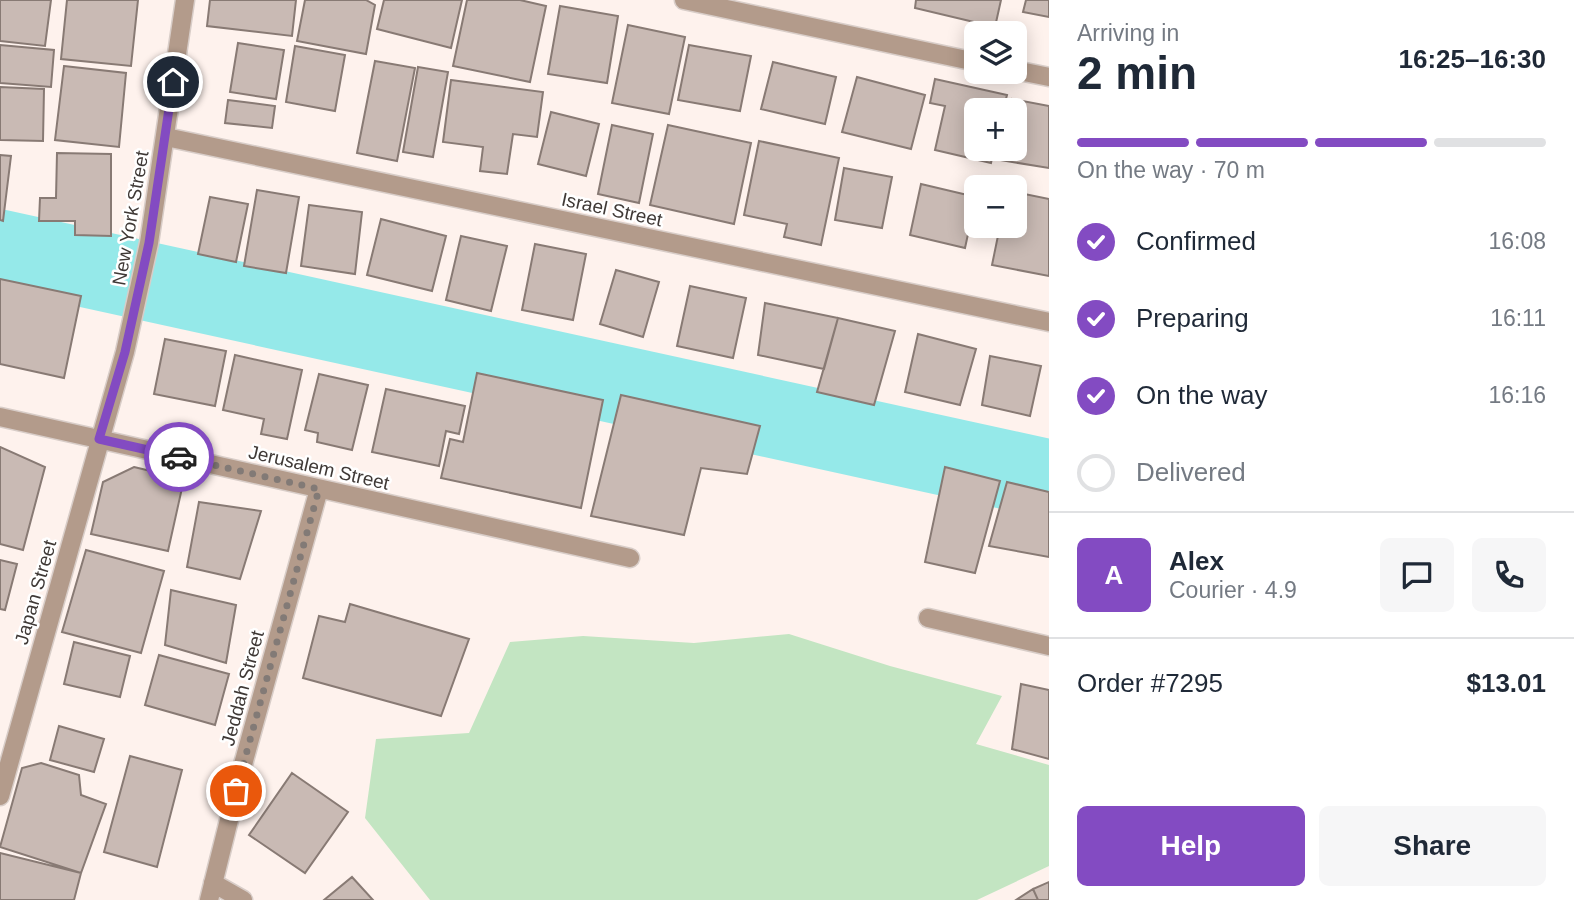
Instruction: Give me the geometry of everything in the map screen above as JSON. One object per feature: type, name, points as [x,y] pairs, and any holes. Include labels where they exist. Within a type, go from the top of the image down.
[{"type":"street","name":"New York Street","points":[[99,439],[125,352],[145,263],[185,0]]},
{"type":"street","points":[[684,0],[964,59]]},
{"type":"street","points":[[1027,72],[1049,77]]},
{"type":"street","name":"Israel Street","points":[[166,137],[1049,321]]},
{"type":"street","name":"Jerusalem Street","points":[[0,417],[630,558]]},
{"type":"street","name":"Japan Street","points":[[0,796],[99,439]]},
{"type":"street","name":"Jeddah Street","points":[[211,891],[319,489]]},
{"type":"street","points":[[928,618],[1049,646]]},
{"type":"street","points":[[211,891],[243,900]]},
{"type":"green space","points":[[789,634],[890,666],[1002,696],[976,744],[1049,765],[1049,866],[977,900],[430,900],[365,818],[376,739],[469,733],[510,642],[583,636],[694,643]]},
{"type":"building","points":[[0,0],[51,0],[45,46],[0,41]]},
{"type":"building","points":[[67,0],[138,0],[131,66],[61,59]]},
{"type":"building","points":[[210,0],[296,0],[292,36],[207,26]]},
{"type":"building","points":[[305,0],[366,0],[375,5],[366,54],[297,41]]},
{"type":"building","points":[[384,0],[462,0],[451,48],[377,29]]},
{"type":"building","points":[[467,0],[520,0],[546,6],[530,82],[453,66]]},
{"type":"building","points":[[916,0],[1001,0],[996,21],[970,21],[915,8]]},
{"type":"building","points":[[1026,0],[1049,0],[1049,17],[1023,12]]},
{"type":"building","points":[[560,6],[618,16],[607,83],[548,74]]},
{"type":"building","points":[[628,25],[685,37],[669,114],[612,103]]},
{"type":"building","points":[[238,43],[284,50],[276,99],[230,92]]},
{"type":"building","points":[[0,45],[54,50],[51,87],[0,83]]},
{"type":"building","points":[[689,45],[751,56],[740,111],[678,100]]},
{"type":"building","points":[[295,46],[345,55],[335,111],[286,102]]},
{"type":"building","points":[[375,61],[415,68],[397,161],[357,153]]},
{"type":"building","points":[[773,62],[836,77],[825,124],[761,109]]},
{"type":"building","points":[[64,66],[126,73],[119,147],[55,140]]},
{"type":"building","points":[[418,67],[448,72],[433,157],[403,152]]},
{"type":"building","points":[[857,77],[925,95],[911,149],[842,132]]},
{"type":"building","points":[[935,79],[1007,95],[1006,98],[964,98],[964,157],[935,150],[945,106],[930,103]]},
{"type":"building","points":[[451,80],[543,92],[537,137],[513,134],[507,174],[480,171],[483,147],[443,142]]},
{"type":"building","points":[[0,87],[44,89],[43,141],[0,140]]},
{"type":"building","points":[[228,100],[275,106],[272,128],[225,123]]},
{"type":"building","points":[[1027,102],[1049,106],[1049,168],[1006,161],[1027,161]]},
{"type":"building","points":[[551,112],[599,124],[586,176],[538,164]]},
{"type":"building","points":[[612,125],[653,134],[639,203],[598,194]]},
{"type":"building","points":[[668,125],[751,143],[734,224],[650,205]]},
{"type":"building","points":[[759,141],[839,158],[821,245],[784,237],[787,224],[744,215]]},
{"type":"building","points":[[57,153],[111,154],[111,236],[75,235],[75,221],[39,221],[40,198],[56,198]]},
{"type":"building","points":[[0,155],[11,156],[3,221],[0,220]]},
{"type":"building","points":[[844,168],[892,177],[882,228],[835,220]]},
{"type":"building","points":[[921,184],[964,194],[964,238],[967,238],[965,248],[910,235]]},
{"type":"building","points":[[257,190],[299,197],[286,273],[244,266]]},
{"type":"building","points":[[1027,194],[1049,199],[1049,276],[992,265],[998,238],[1027,238]]},
{"type":"building","points":[[210,197],[248,204],[236,262],[198,254]]},
{"type":"building","points":[[309,205],[362,212],[355,274],[301,266]]},
{"type":"building","points":[[381,219],[446,236],[432,291],[367,275]]},
{"type":"building","points":[[461,236],[507,246],[491,311],[446,300]]},
{"type":"building","points":[[535,244],[586,254],[573,320],[522,310]]},
{"type":"building","points":[[616,270],[659,282],[643,337],[600,324]]},
{"type":"building","points":[[0,279],[81,296],[64,378],[0,364]]},
{"type":"building","points":[[690,286],[746,298],[733,358],[677,346]]},
{"type":"building","points":[[765,303],[838,318],[824,369],[758,355]]},
{"type":"building","points":[[838,318],[895,331],[874,405],[817,392]]},
{"type":"building","points":[[918,334],[976,349],[960,405],[905,392]]},
{"type":"building","points":[[165,339],[226,351],[215,406],[154,394]]},
{"type":"building","points":[[235,355],[302,370],[287,439],[261,434],[264,419],[223,410]]},
{"type":"building","points":[[990,356],[1041,366],[1030,416],[982,405]]},
{"type":"building","points":[[477,373],[603,400],[581,508],[441,478],[450,439],[463,442]]},
{"type":"building","points":[[319,374],[368,385],[352,450],[317,442],[318,433],[305,430]]},
{"type":"building","points":[[386,389],[465,406],[459,434],[446,431],[439,466],[372,452]]},
{"type":"building","points":[[621,395],[760,426],[747,474],[701,468],[684,535],[591,516]]},
{"type":"building","points":[[0,447],[45,467],[23,550],[0,544]]},
{"type":"building","points":[[134,467],[184,479],[168,551],[91,534],[103,482]]},
{"type":"building","points":[[945,467],[1000,481],[975,573],[925,562]]},
{"type":"building","points":[[1007,482],[1049,492],[1049,557],[989,546]]},
{"type":"building","points":[[199,502],[261,511],[240,579],[187,567]]},
{"type":"building","points":[[86,550],[164,571],[141,653],[62,632]]},
{"type":"building","points":[[0,560],[17,564],[5,610],[0,609]]},
{"type":"building","points":[[171,590],[236,605],[226,663],[165,645]]},
{"type":"building","points":[[350,604],[469,639],[441,716],[303,678],[319,616],[345,622]]},
{"type":"building","points":[[74,642],[130,656],[120,697],[64,684]]},
{"type":"building","points":[[159,655],[229,674],[215,725],[145,705]]},
{"type":"building","points":[[1021,684],[1049,690],[1049,759],[1012,749]]},
{"type":"building","points":[[59,726],[104,739],[94,772],[50,760]]},
{"type":"building","points":[[130,756],[182,770],[157,867],[104,852]]},
{"type":"building","points":[[41,763],[79,775],[81,795],[106,804],[81,873],[0,847],[22,768]]},
{"type":"building","points":[[292,773],[348,812],[305,873],[249,835]]},
{"type":"building","points":[[0,853],[81,873],[74,900],[0,900]]},
{"type":"building","points":[[352,877],[373,900],[324,900]]},
{"type":"building","points":[[1049,882],[1049,900],[1038,900],[1033,889]]},
{"type":"building","points":[[1033,889],[1038,900],[1016,900]]},
{"type":"waterway","points":[[0,249],[1049,479]]},
{"type":"way so far","points":[[179,457],[319,489],[236,791]]},
{"type":"route","points":[[173,82],[149,243],[125,352],[99,439],[179,457]]}]
